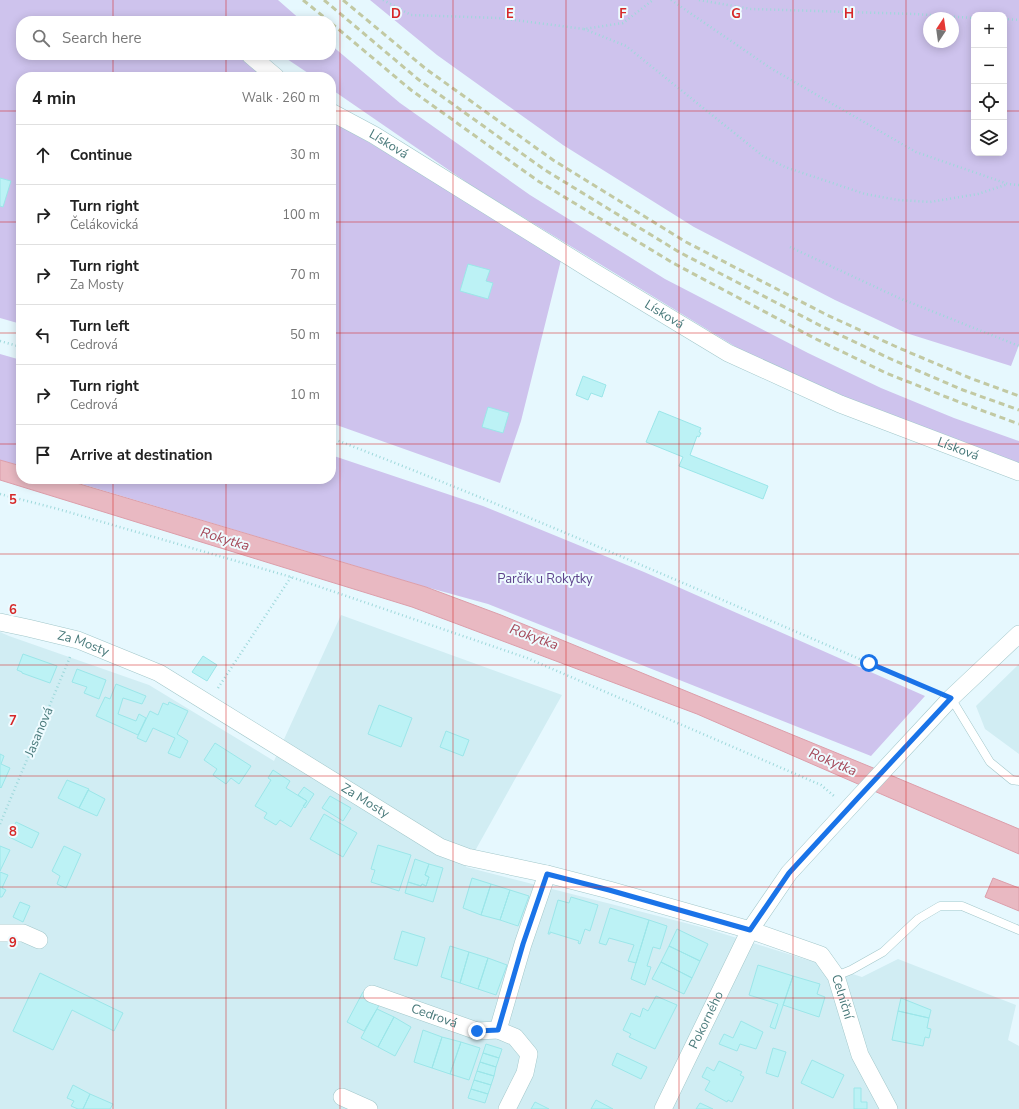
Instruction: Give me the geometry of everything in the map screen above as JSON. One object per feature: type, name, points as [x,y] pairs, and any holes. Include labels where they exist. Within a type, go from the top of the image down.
[{"type":"street","points":[[256,60],[270,72]]},
{"type":"street","name":"Lísková","points":[[336,115],[374,136],[728,353],[840,404],[1019,472]]},
{"type":"street","name":"Za Mosty","points":[[0,622],[78,640],[159,673],[440,847],[467,857],[547,874],[750,930]]},
{"type":"street","name":"Pokorného","points":[[663,1109],[750,930],[789,873],[951,698],[1019,634]]},
{"type":"street","points":[[498,1030],[523,944],[547,874]]},
{"type":"street","name":"Celniční","points":[[750,930],[821,955],[836,976],[860,1055],[889,1109]]},
{"type":"street","points":[[0,933],[23,933],[39,940]]},
{"type":"street","name":"Cedrová","points":[[372,994],[477,1031],[498,1030],[515,1037],[529,1054],[525,1073],[507,1109]]},
{"type":"street","points":[[342,1098],[369,1109]]},
{"type":"lane","points":[[951,698],[990,762],[1012,780],[1019,781]]},
{"type":"lane","points":[[836,976],[851,970],[883,952],[918,919],[940,906],[962,906],[1019,930]]},
{"type":"path","points":[[383,0],[411,15],[499,18],[584,29],[626,46],[763,156],[786,167],[865,194],[898,200],[930,202],[978,194],[1008,184]]},
{"type":"path","points":[[584,29],[623,23],[653,0]]},
{"type":"path","points":[[671,0],[772,69],[916,152],[1008,184],[1019,185]]},
{"type":"path","points":[[699,0],[751,9],[907,14],[971,18]]},
{"type":"path","points":[[1007,19],[1019,20]]},
{"type":"path","points":[[790,247],[899,298],[1019,346]]},
{"type":"path","points":[[0,341],[16,346]]},
{"type":"path","points":[[336,440],[550,526],[951,698]]},
{"type":"path","points":[[0,494],[58,509],[291,577],[527,658],[821,785],[853,804]]},
{"type":"path","points":[[208,704],[291,577]]},
{"type":"path","name":"Jasanová","points":[[0,824],[78,640]]},
{"type":"shaded area","points":[[341,615],[562,695],[466,867],[705,928],[862,977],[898,959],[1016,1005],[1008,1040],[1019,1046],[1019,1109],[0,1109],[0,632],[149,685],[274,761]]},
{"type":"shaded area","points":[[1019,664],[1019,754],[985,729],[976,706]]},
{"type":"green space","points":[[0,0],[278,0],[296,16],[16,16],[16,60],[260,60],[266,72],[16,72],[16,323],[0,318]]},
{"type":"green space","points":[[370,0],[1019,0],[1019,345],[1011,366],[906,333],[835,300],[694,227],[563,145],[437,55]]},
{"type":"green space","points":[[336,49],[400,103],[530,195],[665,279],[808,353],[881,388],[954,418],[1019,441],[1019,472],[754,358],[472,186],[336,92],[336,72],[306,72],[288,60],[336,60]]},
{"type":"green space","points":[[336,123],[562,256],[521,421],[500,483],[336,425]]},
{"type":"green space","points":[[0,354],[16,359],[16,465],[0,460]]},
{"type":"green space","name":"Parčík u Rokytky","points":[[336,457],[483,506],[644,572],[925,696],[871,756],[488,604],[426,587],[82,484],[336,484]]},
{"type":"water","name":"Rokytka","points":[[0,460],[16,465],[16,484],[80,484],[426,587],[501,615],[1019,829],[1019,854],[697,714],[412,607],[0,480]]},
{"type":"water","points":[[993,878],[1019,888],[1019,911],[985,897]]},
{"type":"building","points":[[0,178],[11,181],[3,207],[0,206]]},
{"type":"building","points":[[468,264],[490,270],[486,281],[493,283],[488,299],[460,291]]},
{"type":"building","points":[[583,376],[606,385],[602,397],[591,393],[588,400],[576,395]]},
{"type":"building","points":[[488,407],[509,413],[503,433],[482,427]]},
{"type":"building","points":[[659,411],[701,428],[699,432],[701,433],[699,437],[697,436],[690,455],[768,486],[763,499],[679,466],[683,457],[646,442]]},
{"type":"building","points":[[23,654],[57,666],[50,683],[17,670]]},
{"type":"building","points":[[203,656],[217,665],[207,681],[192,672]]},
{"type":"building","points":[[77,669],[106,680],[99,699],[84,693],[87,687],[72,682]]},
{"type":"building","points":[[116,684],[146,696],[142,704],[123,698],[118,714],[136,721],[139,714],[146,718],[138,735],[96,716],[105,697],[110,699]]},
{"type":"building","points":[[169,702],[188,711],[177,734],[188,741],[180,758],[168,753],[175,738],[153,728],[146,742],[137,738],[150,711],[158,715],[163,703],[168,705]]},
{"type":"building","points":[[379,705],[412,718],[401,747],[368,734]]},
{"type":"building","points":[[446,731],[469,740],[463,756],[440,747]]},
{"type":"building","points":[[215,743],[251,766],[239,784],[231,778],[226,784],[213,775],[217,769],[204,760]]},
{"type":"building","points":[[0,754],[4,756],[1,764],[10,768],[1,788],[0,787]]},
{"type":"building","points":[[273,770],[290,781],[286,788],[307,801],[291,827],[280,820],[276,825],[264,818],[267,813],[255,806],[271,780],[268,778]]},
{"type":"building","points":[[67,780],[89,789],[79,808],[58,798]]},
{"type":"building","points":[[304,787],[314,794],[305,808],[303,806],[307,801],[298,795]]},
{"type":"building","points":[[88,790],[105,799],[97,816],[79,808]]},
{"type":"building","points":[[330,796],[351,808],[343,821],[322,808]]},
{"type":"building","points":[[324,814],[357,833],[343,857],[310,839]]},
{"type":"building","points":[[16,822],[39,833],[32,848],[9,837]]},
{"type":"building","points":[[378,845],[411,855],[399,891],[371,882],[375,870],[371,869]]},
{"type":"building","points":[[0,846],[10,850],[0,871]]},
{"type":"building","points":[[64,846],[81,854],[66,888],[57,884],[60,876],[52,871]]},
{"type":"building","points":[[415,859],[429,864],[425,875],[429,877],[426,886],[408,882]]},
{"type":"building","points":[[429,864],[443,868],[433,902],[405,893],[408,882],[426,886],[429,877],[425,875]]},
{"type":"building","points":[[0,872],[8,875],[2,888],[6,890],[2,897],[0,897]]},
{"type":"building","points":[[472,878],[491,884],[481,915],[463,908]]},
{"type":"building","points":[[491,884],[510,890],[500,920],[481,915]]},
{"type":"building","points":[[510,890],[529,896],[518,926],[500,920]]},
{"type":"building","points":[[571,897],[598,905],[590,931],[585,929],[580,944],[578,943],[579,941],[550,932],[550,934],[548,934],[558,900],[569,903]]},
{"type":"building","points":[[20,902],[30,906],[23,922],[13,917]]},
{"type":"building","points":[[610,908],[649,920],[636,963],[628,961],[634,945],[609,938],[606,945],[599,943]]},
{"type":"building","points":[[649,920],[667,926],[660,949],[653,947],[647,966],[651,967],[645,985],[631,979]]},
{"type":"building","points":[[677,929],[708,944],[700,961],[669,946]]},
{"type":"building","points":[[402,931],[425,938],[417,966],[394,959]]},
{"type":"building","points":[[450,946],[469,952],[460,983],[441,977]]},
{"type":"building","points":[[669,946],[700,961],[692,978],[661,962]]},
{"type":"building","points":[[469,952],[488,958],[478,989],[460,983]]},
{"type":"building","points":[[488,958],[507,965],[496,995],[478,989]]},
{"type":"building","points":[[661,962],[692,978],[684,994],[652,979]]},
{"type":"building","points":[[758,965],[793,976],[775,1029],[770,1027],[778,1004],[749,995]]},
{"type":"building","points":[[40,973],[123,1013],[114,1031],[72,1010],[53,1050],[13,1031]]},
{"type":"building","points":[[793,976],[820,984],[817,994],[825,997],[819,1017],[783,1005]]},
{"type":"building","points":[[363,992],[381,1002],[364,1031],[347,1022]]},
{"type":"building","points":[[656,996],[677,1005],[655,1049],[629,1037],[631,1034],[623,1030],[631,1013],[640,1017],[643,1008],[648,1011]]},
{"type":"building","points":[[901,998],[931,1010],[929,1018],[898,1011]]},
{"type":"building","points":[[377,1009],[394,1017],[378,1047],[361,1038]]},
{"type":"building","points":[[898,1011],[929,1018],[927,1028],[931,1029],[929,1038],[925,1037],[923,1046],[892,1040]]},
{"type":"building","points":[[394,1017],[411,1027],[395,1056],[378,1047]]},
{"type":"building","points":[[741,1021],[763,1032],[756,1049],[740,1044],[737,1051],[719,1044],[724,1034],[733,1038]]},
{"type":"building","points":[[423,1030],[442,1037],[432,1068],[414,1062]]},
{"type":"building","points":[[442,1037],[461,1042],[450,1074],[432,1068]]},
{"type":"building","points":[[461,1042],[480,1048],[469,1080],[450,1074]]},
{"type":"building","points":[[486,1044],[502,1049],[499,1058],[483,1053]]},
{"type":"building","points":[[773,1048],[786,1052],[778,1077],[766,1073]]},
{"type":"building","points":[[483,1053],[499,1058],[496,1067],[480,1062]]},
{"type":"building","points":[[617,1053],[647,1067],[641,1079],[612,1065]]},
{"type":"building","points":[[812,1060],[844,1075],[833,1098],[801,1083]]},
{"type":"building","points":[[719,1061],[742,1072],[740,1075],[744,1077],[732,1102],[728,1100],[727,1102],[705,1090],[710,1081],[702,1077],[707,1067],[714,1071]]},
{"type":"building","points":[[480,1062],[496,1067],[494,1076],[477,1071]]},
{"type":"building","points":[[477,1071],[494,1076],[491,1085],[474,1080]]},
{"type":"building","points":[[474,1080],[491,1085],[488,1094],[471,1089]]},
{"type":"building","points":[[73,1085],[90,1094],[83,1109],[78,1109],[71,1106],[74,1101],[67,1098]]},
{"type":"building","points":[[854,1088],[861,1088],[861,1102],[867,1102],[867,1109],[854,1109]]},
{"type":"building","points":[[471,1089],[488,1094],[485,1103],[468,1098]]},
{"type":"building","points":[[90,1094],[113,1104],[110,1109],[83,1109]]},
{"type":"building","points":[[596,1100],[613,1109],[591,1109]]},
{"type":"building","points":[[535,1102],[549,1109],[531,1109]]},
{"type":"building","points":[[700,1103],[713,1109],[696,1109]]},
{"type":"railway","points":[[303,0],[323,16]]},
{"type":"railway","points":[[324,0],[419,80],[545,170],[679,252],[823,327],[893,360],[963,390],[1019,410]]},
{"type":"railway","points":[[343,0],[426,69],[553,160],[686,242],[827,315],[970,378],[1019,396]]},
{"type":"railway","points":[[336,27],[411,90],[538,181],[673,263],[816,339],[886,373],[1019,424]]},
{"type":"route","points":[[477,1031],[498,1030],[523,944],[547,874],[750,930],[789,873],[951,698],[869,663]]}]
